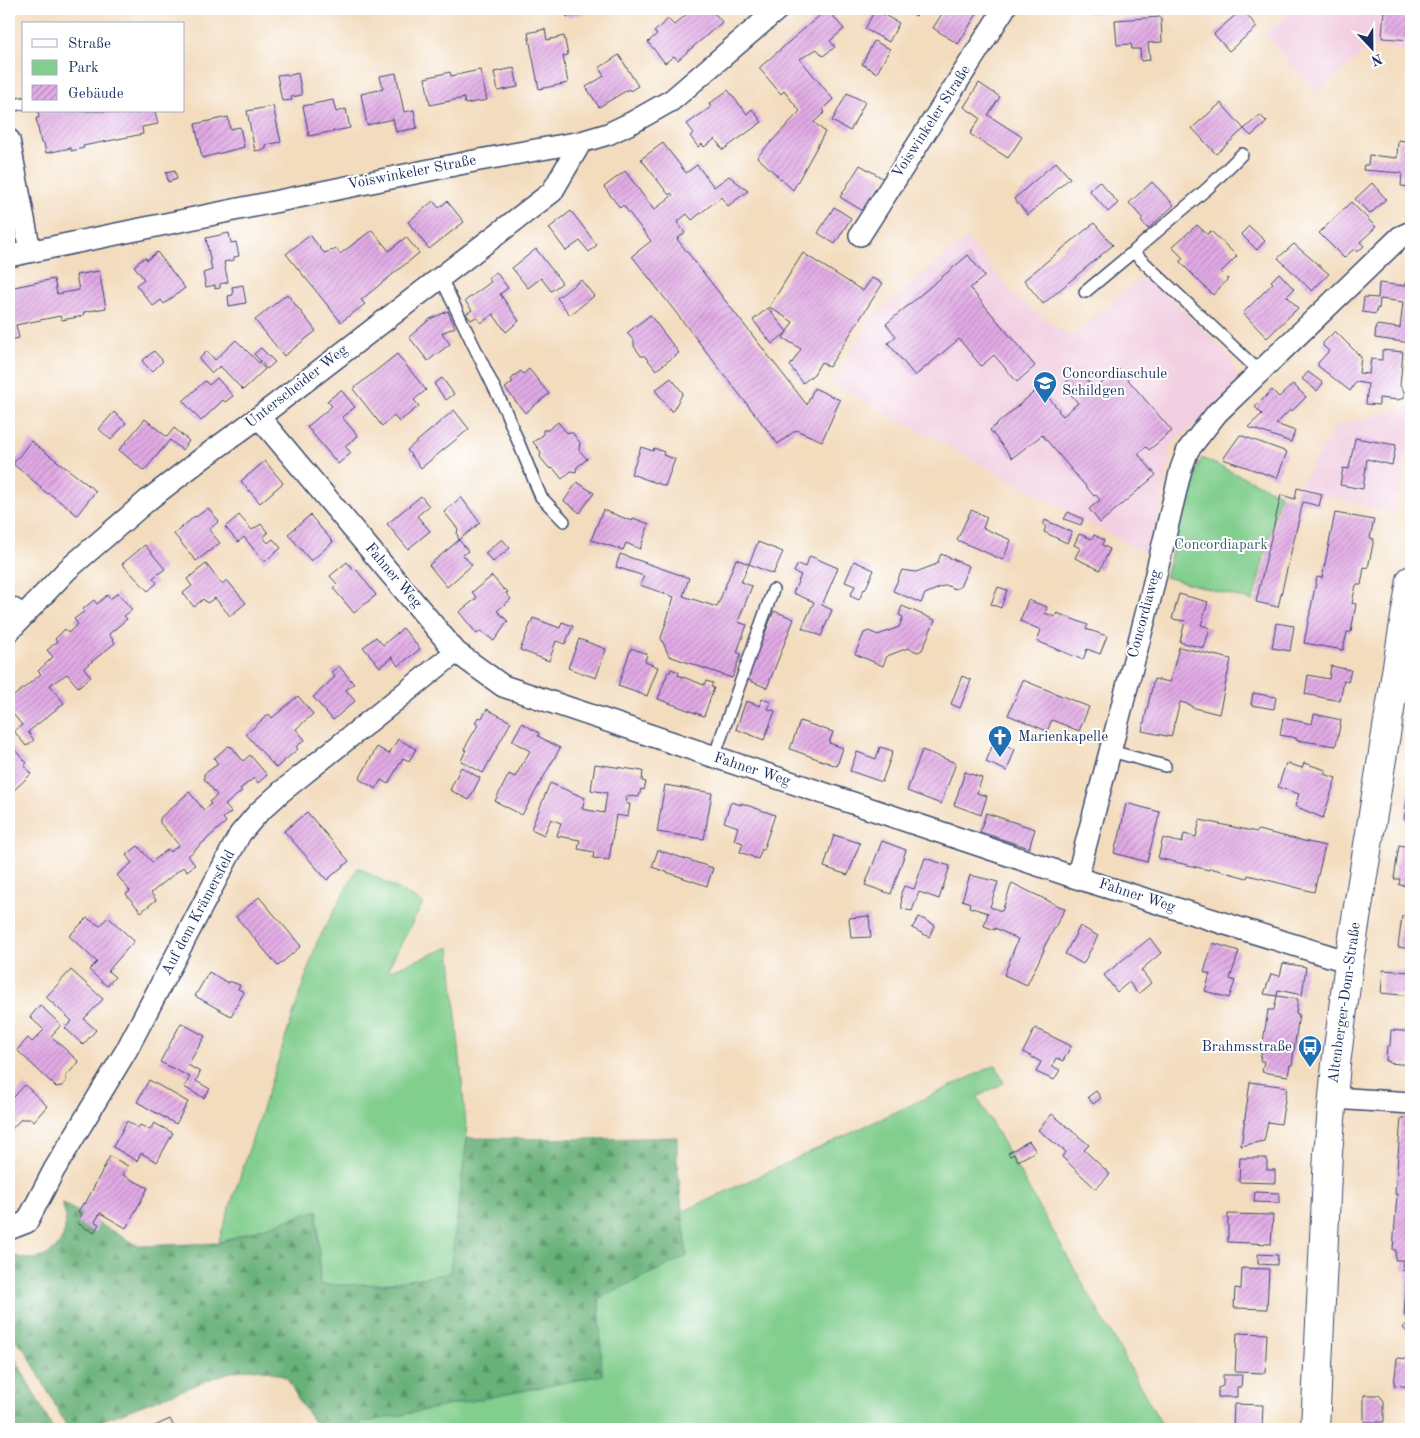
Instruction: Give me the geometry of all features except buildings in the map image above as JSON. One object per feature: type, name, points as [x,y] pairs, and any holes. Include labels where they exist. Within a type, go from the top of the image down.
[{"type":"main road","name":"Altenberger-Dom-Straße","points":[[1316,1429],[1322,1260],[1333,1098],[1349,962],[1406,640],[1411,580]]},
{"type":"street","name":"Voiswinkeler Straße","points":[[9,256],[464,163],[582,142],[608,134],[672,100],[778,9]]},
{"type":"street","name":"Voiswinkeler Straße","points":[[860,235],[1004,9]]},
{"type":"street","points":[[9,140],[30,251]]},
{"type":"street","name":"Unterscheider Weg","points":[[14,617],[148,500],[204,456],[260,417],[440,276],[552,192],[582,142]]},
{"type":"street","name":"Concordiaweg","points":[[1077,878],[1150,599],[1181,469],[1188,450],[1217,413],[1400,237],[1411,232]]},
{"type":"street","name":"Fahner Weg","points":[[260,417],[456,652],[503,686],[1077,878],[1349,962]]},
{"type":"street","name":"Auf dem Krämersfeld","points":[[9,1229],[27,1222],[54,1170],[126,1051],[240,834],[258,813],[281,792],[456,652]]},
{"type":"street","points":[[1333,1098],[1411,1103]]},
{"type":"lane","points":[[9,106],[22,103]]},
{"type":"lane","points":[[1085,292],[1208,188],[1242,154]]},
{"type":"lane","points":[[1133,252],[1260,372]]},
{"type":"lane","points":[[440,276],[506,412],[541,497],[564,521]]},
{"type":"lane","points":[[714,757],[773,590]]},
{"type":"lane","points":[[1110,751],[1165,766]]},
{"type":"shaded area","points":[[1293,9],[1411,9],[1411,50],[1370,47],[1317,94],[1264,34]]},
{"type":"shaded area","name":"Concordiaschule Schildgen","points":[[967,238],[1014,295],[1071,336],[1147,275],[1232,359],[1240,388],[1172,443],[1150,556],[831,383],[875,314]]},
{"type":"shaded area","points":[[1411,407],[1411,430],[1395,514],[1298,488],[1335,426]]},
{"type":"green space","name":"Concordiapark","points":[[1202,458],[1280,494],[1253,601],[1165,577],[1195,472]]},
{"type":"green space","points":[[358,867],[423,903],[386,972],[450,947],[467,1138],[450,1273],[385,1284],[320,1285],[317,1210],[218,1243],[317,942]]},
{"type":"green space","points":[[996,1065],[1004,1083],[977,1097],[1164,1429],[362,1429],[360,1423],[602,1375],[599,1298],[687,1256],[682,1212]]},
{"type":"green space","points":[[677,1137],[677,1162],[687,1256],[599,1298],[602,1375],[360,1423],[362,1429],[319,1429],[301,1404],[287,1378],[264,1370],[244,1370],[227,1373],[80,1429],[68,1429],[26,1351],[9,1333],[9,1253],[22,1258],[34,1259],[45,1256],[54,1249],[61,1240],[65,1229],[62,1203],[139,1246],[218,1243],[317,1210],[320,1285],[385,1284],[450,1273],[467,1138],[599,1139]]},
{"type":"green space","points":[[9,1352],[15,1358],[53,1429],[9,1429]]},
{"type":"place","name":"Concordiaschule Schildgen","points":[[1045,404]]},
{"type":"place","name":"Marienkapelle","points":[[1000,758]]},
{"type":"place","name":"Brahmsstraße","points":[[1310,1068]]}]
